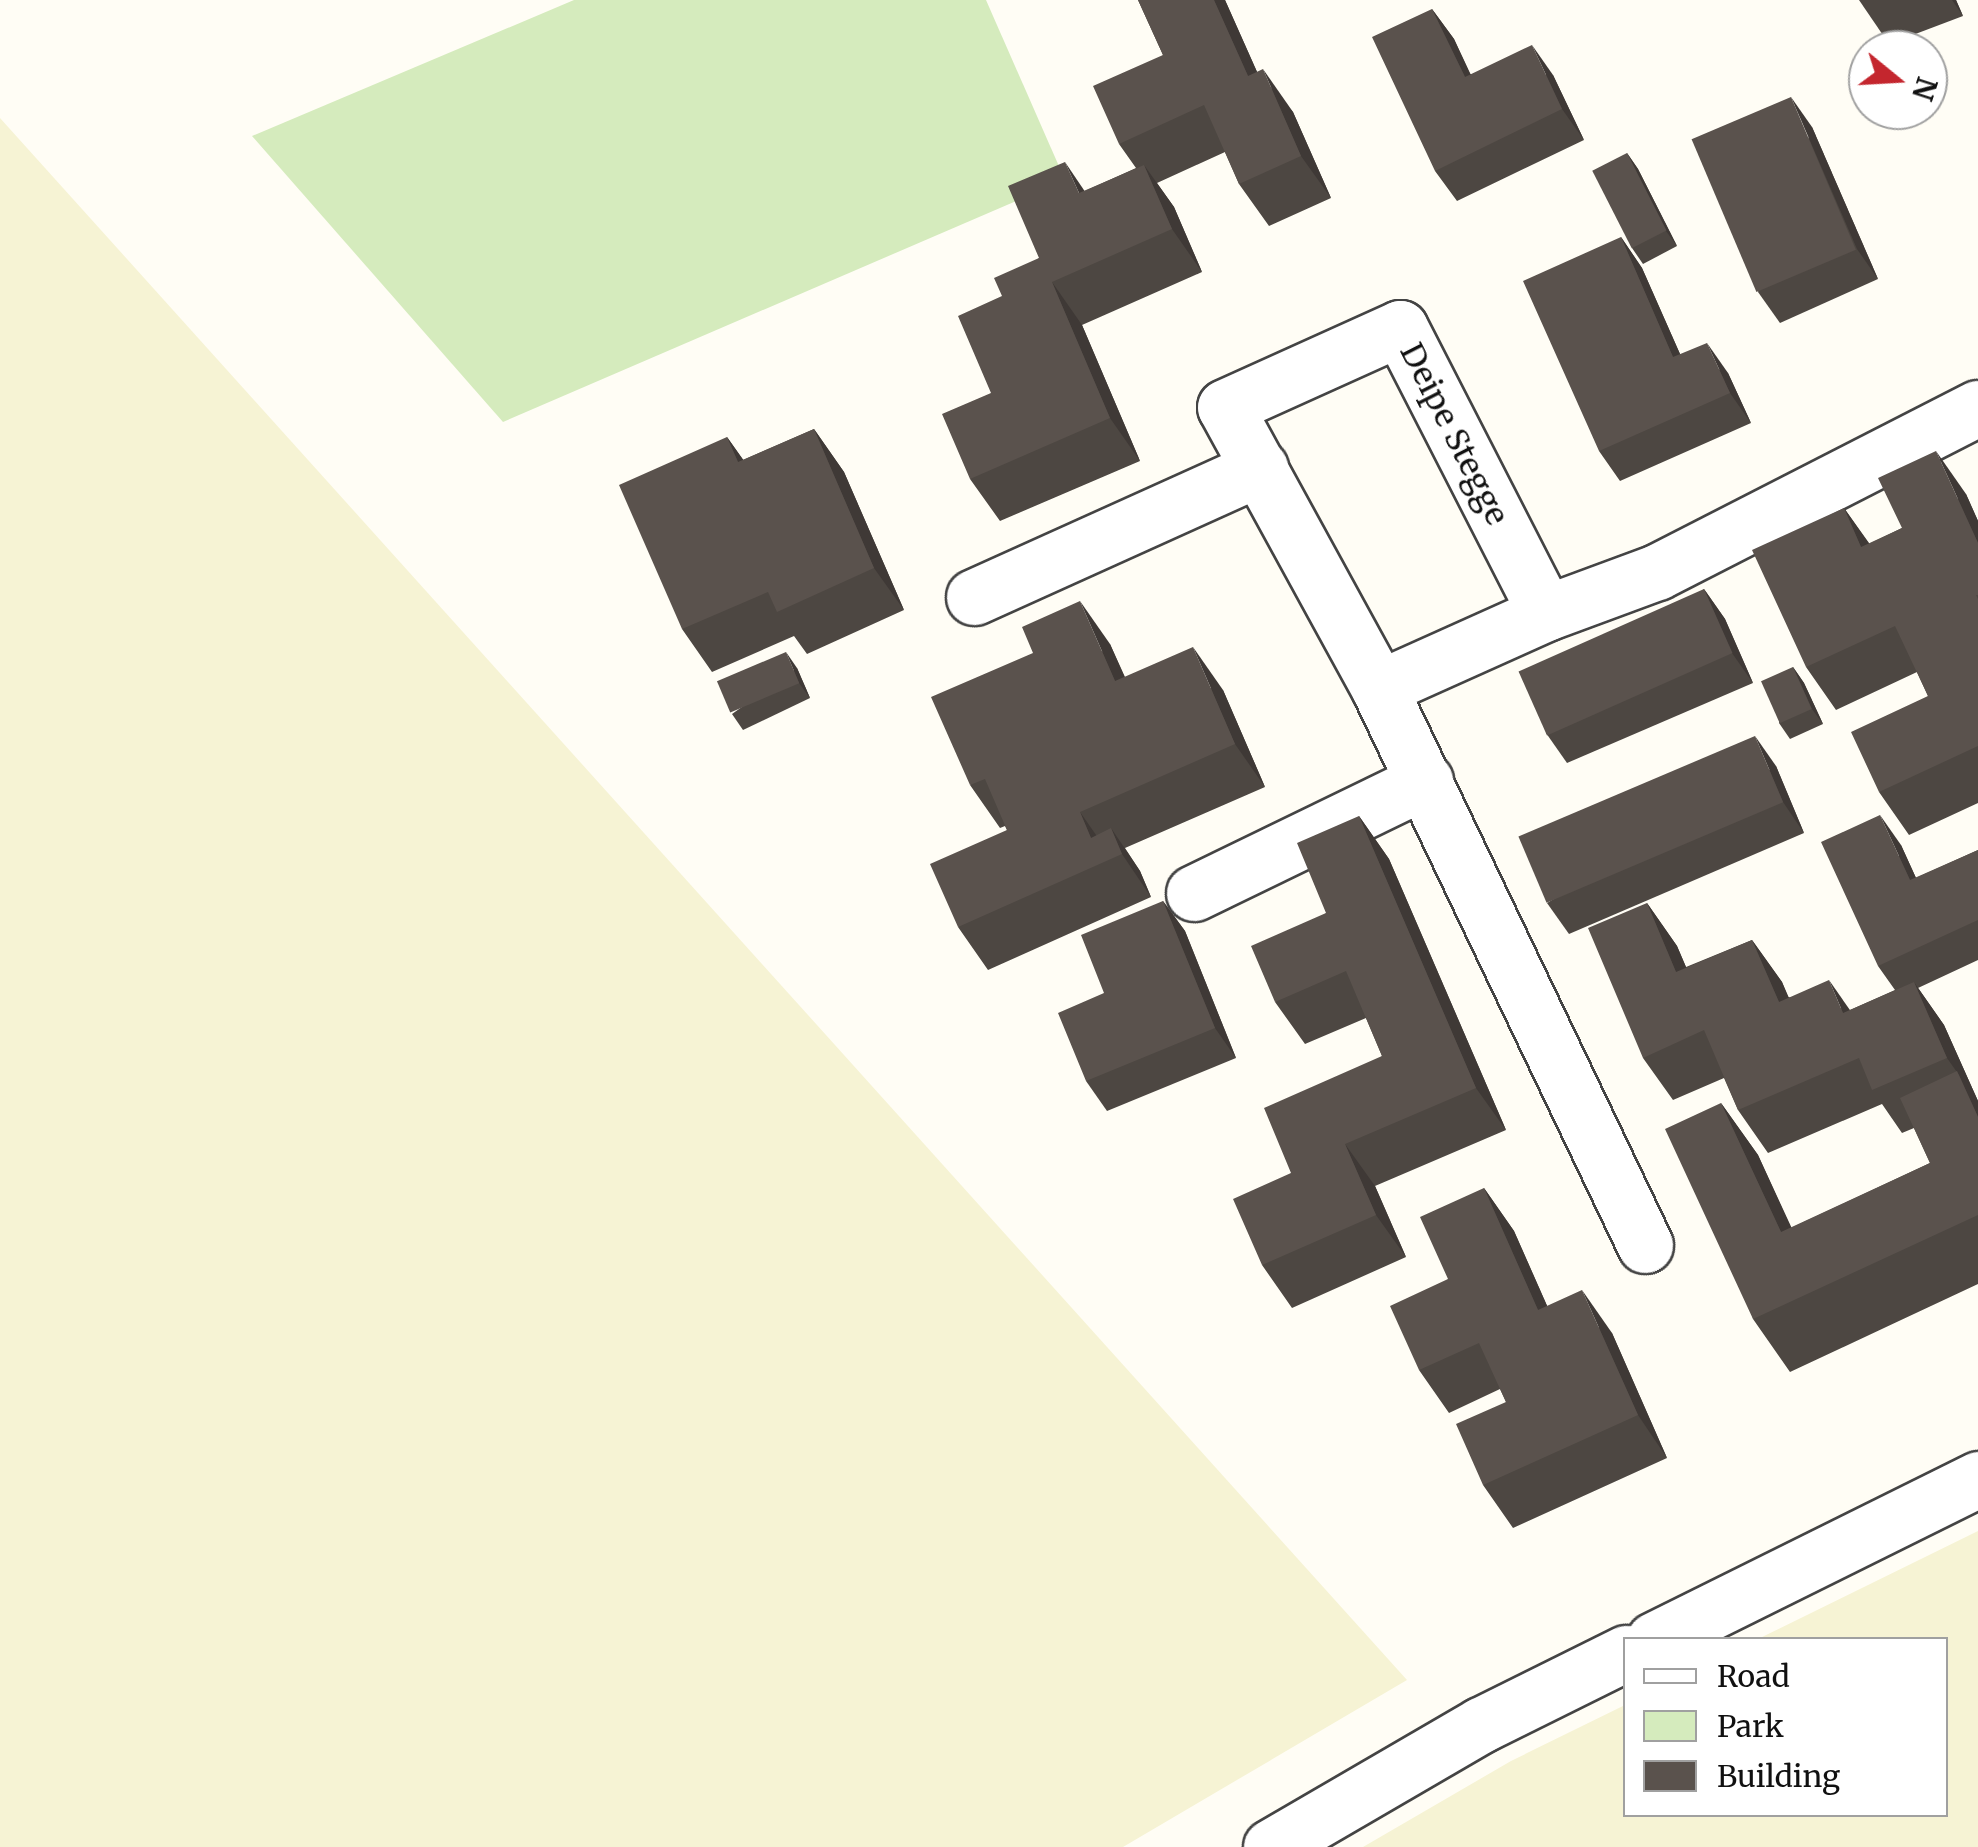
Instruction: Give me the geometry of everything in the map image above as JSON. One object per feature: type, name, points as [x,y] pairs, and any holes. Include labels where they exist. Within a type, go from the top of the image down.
[{"type":"street","name":"Deipe Stegge","points":[[1546,613],[1400,328],[1225,406],[1379,688],[1645,1245]]},
{"type":"street","points":[[1379,688],[1546,613],[1657,572],[1978,408]]},
{"type":"street","points":[[974,597],[1260,468]]},
{"type":"street","points":[[1194,894],[1425,782]]},
{"type":"street","points":[[1660,1637],[1978,1479]]},
{"type":"street","points":[[1272,1847],[1481,1725],[1623,1655]]},
{"type":"shaded area","points":[[0,118],[1407,1680],[1123,1847],[0,1847]]},
{"type":"shaded area","points":[[1978,1531],[1978,1847],[1363,1847],[1511,1761],[1623,1706],[1623,1817],[1948,1817],[1948,1637],[1762,1637]]},
{"type":"green space","points":[[574,0],[986,0],[1065,180],[503,422],[252,136]]},
{"type":"building","points":[[1138,0],[1214,0],[1248,76],[1263,69],[1301,156],[1239,184],[1204,105],[1119,144],[1093,86],[1163,55]]},
{"type":"building","points":[[1432,9],[1465,77],[1532,45],[1562,109],[1435,171],[1372,37]]},
{"type":"building","points":[[1791,97],[1856,250],[1756,292],[1692,139]]},
{"type":"building","points":[[1627,153],[1666,231],[1632,248],[1592,171]]},
{"type":"building","points":[[1065,162],[1079,193],[1144,165],[1172,229],[1052,282],[1110,418],[970,479],[942,414],[991,393],[958,316],[1002,296],[994,278],[1039,258],[1008,186]]},
{"type":"building","points":[[1621,237],[1673,357],[1707,343],[1730,393],[1599,451],[1523,281]]},
{"type":"building","points":[[814,429],[874,568],[777,612],[768,592],[682,629],[619,485],[727,437],[738,462]]},
{"type":"building","points":[[1936,451],[1978,543],[1978,746],[1879,792],[1851,732],[1928,696],[1895,626],[1806,667],[1752,550],[1844,508],[1861,547],[1902,528],[1878,478]]},
{"type":"building","points":[[1704,589],[1732,653],[1547,736],[1519,672]]},
{"type":"building","points":[[1080,601],[1115,681],[1193,647],[1235,744],[1080,812],[1091,838],[1111,828],[1122,854],[958,927],[930,864],[1007,830],[985,779],[970,785],[931,697],[1033,653],[1022,627]]},
{"type":"building","points":[[786,652],[799,683],[730,713],[717,681]]},
{"type":"building","points":[[1793,667],[1812,709],[1780,723],[1761,681]]},
{"type":"building","points":[[1755,736],[1783,802],[1547,903],[1518,836]]},
{"type":"building","points":[[1880,815],[1910,880],[1978,850],[1978,920],[1878,966],[1821,842]]},
{"type":"building","points":[[1359,816],[1476,1088],[1345,1144],[1376,1215],[1262,1265],[1233,1199],[1291,1173],[1264,1108],[1382,1056],[1346,971],[1275,1002],[1251,946],[1326,913],[1297,843]]},
{"type":"building","points":[[1163,901],[1215,1028],[1086,1081],[1058,1013],[1104,993],[1081,935]]},
{"type":"building","points":[[1647,903],[1676,972],[1752,940],[1779,1002],[1829,980],[1843,1013],[1914,982],[1947,1058],[1872,1090],[1859,1058],[1738,1110],[1704,1030],[1643,1058],[1588,928]]},
{"type":"building","points":[[1957,1071],[1978,1117],[1978,1215],[1753,1319],[1665,1129],[1721,1103],[1781,1232],[1930,1163],[1900,1098]]},
{"type":"building","points":[[1484,1188],[1538,1310],[1582,1290],[1638,1415],[1483,1485],[1456,1424],[1506,1402],[1479,1343],[1419,1370],[1390,1306],[1448,1279],[1420,1217]]}]
